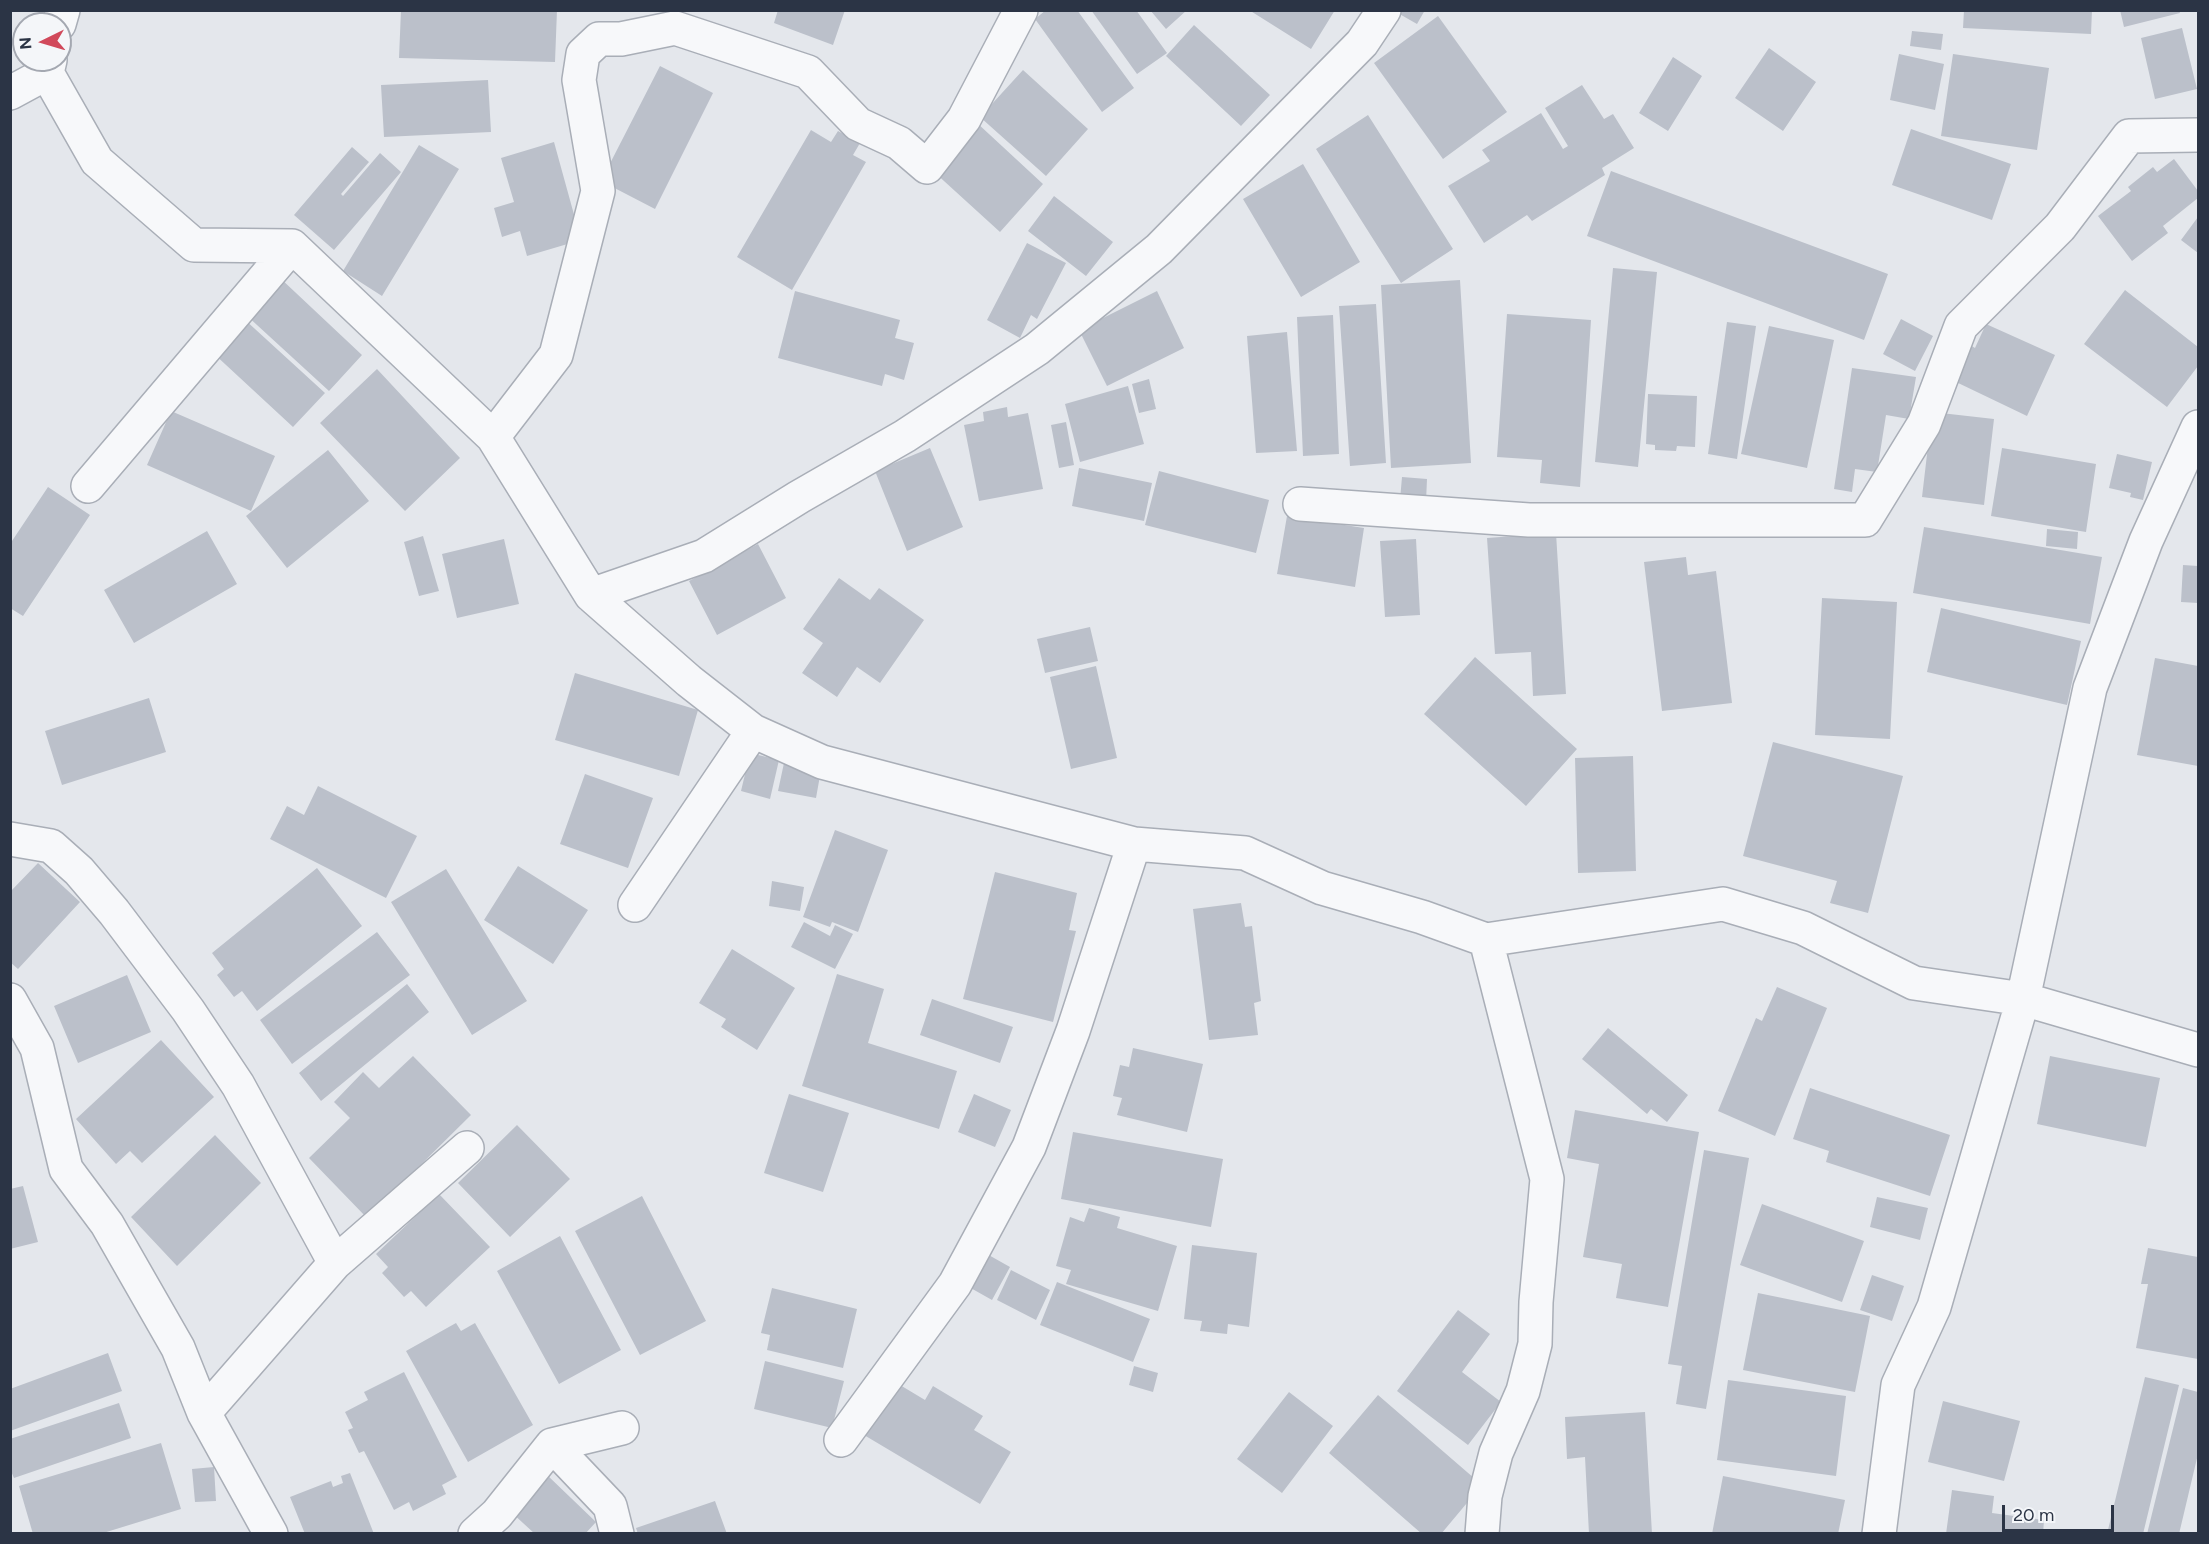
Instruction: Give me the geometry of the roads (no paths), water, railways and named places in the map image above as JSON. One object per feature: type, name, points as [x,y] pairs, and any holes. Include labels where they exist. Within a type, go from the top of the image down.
[{"type":"street","points":[[493,437],[556,355],[598,191],[579,80],[583,54],[599,39],[621,39],[675,28],[808,72],[858,124],[899,143],[927,167],[964,120],[1021,10]]},
{"type":"street","points":[[591,594],[704,556],[799,497],[906,436],[1037,349],[1159,249],[1362,43],[1384,10]]},
{"type":"street","points":[[10,93],[40,72]]},
{"type":"street","points":[[51,72],[97,161],[194,245],[292,246],[493,437],[591,594],[689,681],[753,731],[822,762],[1134,844],[1245,852],[1322,888],[1422,917],[1486,940],[1723,904],[1803,928],[1914,983],[2023,999],[2199,1050]]},
{"type":"street","points":[[1300,504],[1529,520],[1865,520],[1924,424],[1961,326],[2060,227],[2129,136],[2199,135]]},
{"type":"street","points":[[88,486],[292,246]]},
{"type":"street","points":[[1879,1533],[1898,1385],[1934,1307],[2023,999],[2090,688],[2146,541],[2199,427]]},
{"type":"street","points":[[635,905],[753,731]]},
{"type":"street","points":[[10,839],[51,846],[79,871],[114,912],[188,1010],[238,1085],[335,1263]]},
{"type":"street","points":[[841,1440],[955,1284],[1029,1147],[1073,1031],[1134,844]]},
{"type":"street","points":[[1482,1533],[1485,1496],[1496,1453],[1523,1391],[1535,1344],[1536,1302],[1547,1179],[1486,940]]},
{"type":"street","points":[[10,1000],[37,1048],[66,1169],[106,1224],[178,1348],[204,1413],[271,1533]]},
{"type":"street","points":[[204,1413],[335,1263],[467,1148]]},
{"type":"street","points":[[475,1533],[497,1514],[552,1444],[622,1428]]},
{"type":"street","points":[[552,1444],[610,1506],[617,1533]]}]
